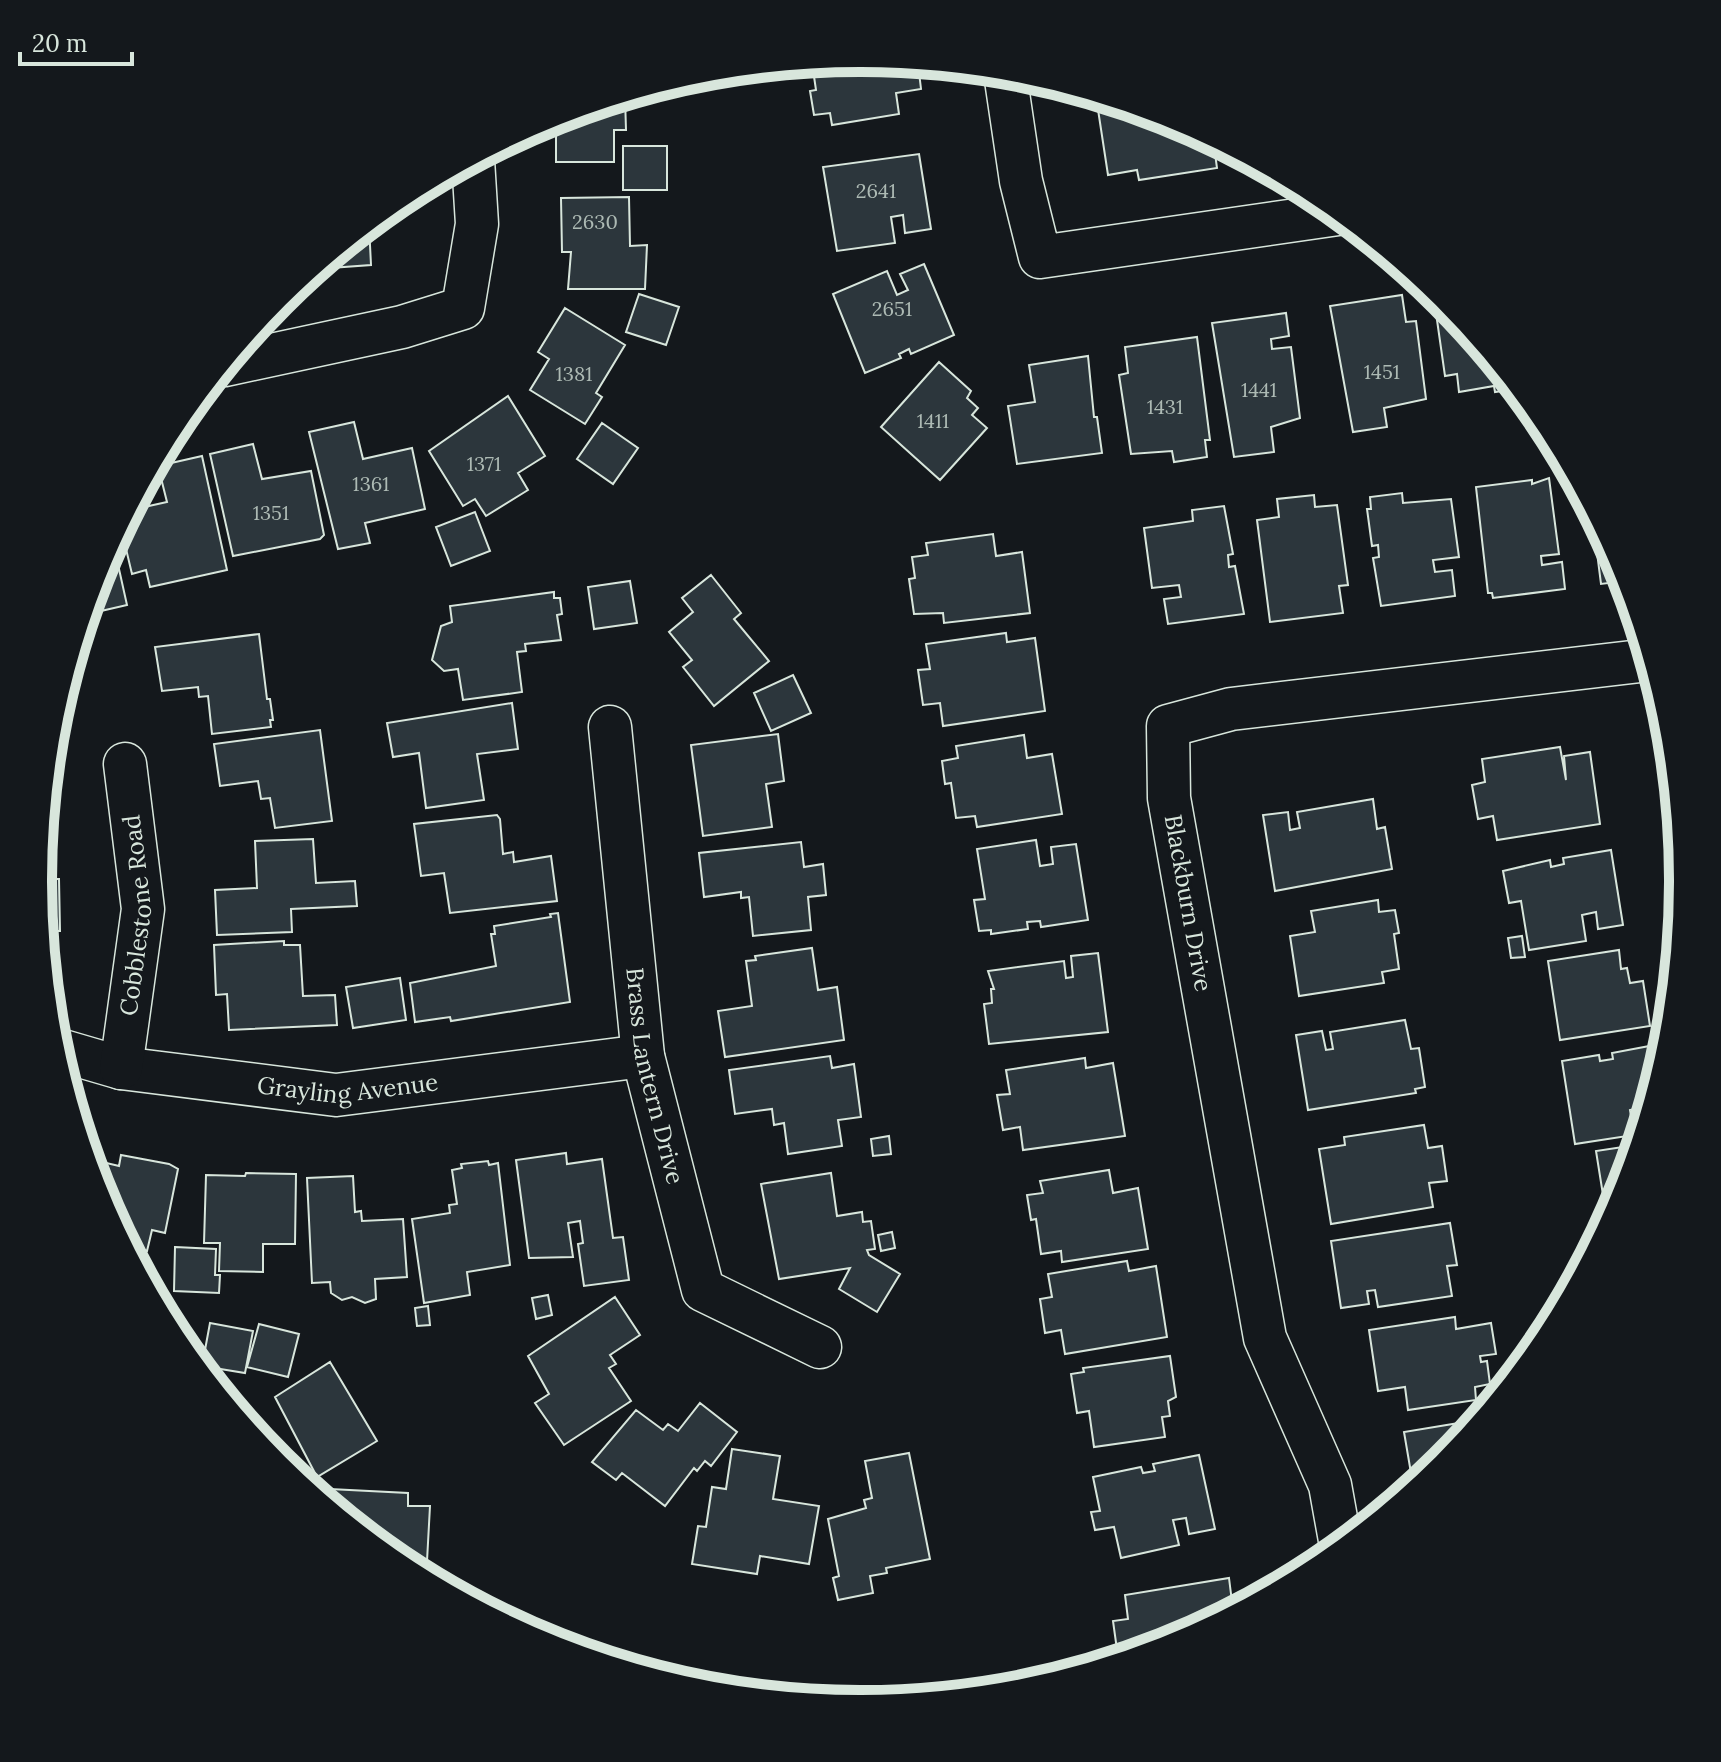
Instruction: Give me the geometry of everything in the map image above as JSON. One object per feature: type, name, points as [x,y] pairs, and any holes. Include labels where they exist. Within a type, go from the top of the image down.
[{"type":"street","points":[[1007,86],[1021,181],[1040,257],[1115,243],[1320,216]]},
{"type":"street","points":[[242,361],[402,327],[463,308],[477,224],[474,172]]},
{"type":"street","name":"Blackburn Drive","points":[[1339,1532],[1330,1485],[1265,1338],[1169,798],[1168,726],[1231,709],[1638,661]]},
{"type":"street","name":"Brass Lantern Drive","points":[[610,727],[643,1056],[703,1290],[820,1347]]},
{"type":"street","name":"Cobblestone Road","points":[[121,1068],[143,909],[125,764]]},
{"type":"street","name":"Grayling Avenue","points":[[71,1054],[121,1068],[336,1095],[643,1056]]},
{"type":"building","points":[[860,72],[919,75],[921,89],[896,93],[899,114],[832,125],[830,113],[814,115],[810,91],[816,90],[814,74]]},
{"type":"building","points":[[625,108],[626,130],[614,130],[614,162],[556,162],[556,132]]},
{"type":"building","points":[[1098,108],[1170,134],[1215,155],[1217,168],[1139,180],[1137,170],[1108,175]]},
{"type":"building","points":[[623,146],[667,146],[667,190],[623,190]]},
{"type":"building","points":[[919,154],[931,229],[905,233],[903,215],[891,217],[895,243],[837,251],[823,167]]},
{"type":"building","points":[[629,197],[630,246],[647,245],[645,289],[568,289],[571,252],[562,252],[561,198]]},
{"type":"building","points":[[370,239],[371,265],[334,268]]},
{"type":"building","points":[[924,264],[954,335],[911,354],[909,349],[899,354],[901,358],[865,373],[833,294],[887,271],[897,295],[908,290],[900,274]]},
{"type":"building","points":[[639,294],[679,307],[666,345],[626,332]]},
{"type":"building","points":[[1402,295],[1406,322],[1416,321],[1426,399],[1384,408],[1387,427],[1353,432],[1330,306]]},
{"type":"building","points":[[565,308],[625,345],[596,393],[602,397],[585,424],[530,390],[549,359],[538,352]]},
{"type":"building","points":[[1286,313],[1289,336],[1271,339],[1272,349],[1291,347],[1300,418],[1271,427],[1274,452],[1234,457],[1212,323]]},
{"type":"building","points":[[1436,313],[1503,391],[1495,392],[1494,386],[1459,392],[1457,374],[1445,376]]},
{"type":"building","points":[[1197,337],[1210,440],[1205,440],[1207,457],[1174,462],[1172,451],[1131,454],[1119,375],[1128,373],[1125,347]]},
{"type":"building","points":[[1088,356],[1094,417],[1097,417],[1102,453],[1017,464],[1008,406],[1035,402],[1029,365]]},
{"type":"building","points":[[939,362],[971,391],[967,398],[978,408],[972,415],[987,428],[940,480],[881,427]]},
{"type":"building","points":[[508,396],[545,456],[518,473],[528,490],[486,516],[475,499],[463,506],[429,451]]},
{"type":"building","points":[[354,422],[363,459],[412,448],[425,509],[365,523],[370,543],[338,549],[309,432]]},
{"type":"building","points":[[602,423],[638,448],[613,484],[577,459]]},
{"type":"building","points":[[253,444],[262,479],[311,471],[324,535],[320,539],[233,556],[210,454]]},
{"type":"building","points":[[202,456],[227,570],[150,587],[146,570],[132,574],[125,546],[144,507],[167,502],[161,476],[168,464]]},
{"type":"building","points":[[1549,478],[1559,554],[1541,556],[1542,565],[1562,562],[1565,589],[1493,598],[1492,593],[1488,593],[1476,487],[1532,480],[1532,484]]},
{"type":"building","points":[[1402,493],[1403,503],[1451,499],[1459,557],[1433,560],[1435,572],[1452,570],[1455,596],[1381,606],[1373,558],[1379,557],[1378,545],[1372,546],[1367,509],[1371,509],[1370,497]]},
{"type":"building","points":[[1314,495],[1315,507],[1337,505],[1348,585],[1339,586],[1343,613],[1270,622],[1257,520],[1279,517],[1277,499]]},
{"type":"building","points":[[1224,506],[1233,554],[1228,555],[1229,567],[1235,566],[1244,614],[1168,624],[1164,599],[1181,597],[1179,585],[1152,588],[1144,528],[1193,521],[1192,510]]},
{"type":"building","points":[[475,512],[490,551],[451,566],[436,527]]},
{"type":"building","points":[[993,534],[996,556],[1022,552],[1030,613],[944,623],[943,613],[914,614],[909,579],[915,578],[912,557],[928,555],[926,543]]},
{"type":"building","points":[[1596,547],[1611,583],[1601,584]]},
{"type":"building","points":[[118,563],[127,605],[101,611],[100,607]]},
{"type":"building","points":[[711,575],[741,613],[734,619],[769,661],[714,706],[683,667],[692,660],[669,632],[693,612],[682,598]]},
{"type":"building","points":[[630,581],[637,623],[594,629],[588,587]]},
{"type":"building","points":[[554,592],[554,598],[560,598],[562,614],[557,615],[561,640],[525,644],[526,651],[517,652],[522,692],[463,700],[458,669],[444,671],[432,660],[441,626],[452,622],[450,606]]},
{"type":"building","points":[[1006,633],[1007,642],[1035,638],[1045,711],[943,726],[940,703],[923,705],[918,670],[930,669],[926,644]]},
{"type":"building","points":[[259,634],[267,699],[270,699],[273,720],[270,720],[271,727],[212,734],[208,696],[199,697],[198,687],[162,691],[155,647]]},
{"type":"building","points":[[793,675],[811,713],[771,731],[754,693]]},
{"type":"building","points":[[512,703],[518,749],[477,754],[484,800],[426,808],[419,753],[393,757],[387,723]]},
{"type":"building","points":[[320,730],[332,821],[275,828],[270,798],[261,799],[258,781],[220,786],[214,744]]},
{"type":"building","points":[[778,734],[784,781],[766,784],[772,827],[703,836],[691,745]]},
{"type":"building","points":[[1024,735],[1027,758],[1052,754],[1062,814],[977,827],[975,816],[956,818],[951,783],[945,784],[942,761],[958,758],[956,746]]},
{"type":"building","points":[[1560,747],[1566,780],[1564,756],[1590,752],[1600,824],[1497,840],[1493,816],[1478,819],[1472,785],[1485,782],[1482,759]]},
{"type":"building","points":[[1373,799],[1377,829],[1385,827],[1392,869],[1275,891],[1263,815],[1288,812],[1290,830],[1300,828],[1297,812]]},
{"type":"building","points":[[497,815],[503,854],[513,852],[514,862],[551,856],[557,901],[450,913],[444,873],[421,876],[414,824]]},
{"type":"building","points":[[313,839],[316,883],[355,881],[357,906],[291,909],[292,932],[217,935],[215,890],[257,888],[255,841]]},
{"type":"building","points":[[1036,840],[1040,866],[1053,864],[1051,847],[1076,844],[1088,920],[1041,927],[1040,921],[1027,922],[1028,929],[991,934],[991,930],[979,931],[974,900],[985,899],[977,849]]},
{"type":"building","points":[[801,842],[804,867],[823,864],[826,895],[808,897],[811,930],[753,936],[749,897],[741,898],[741,892],[704,897],[699,853]]},
{"type":"building","points":[[1611,850],[1623,925],[1598,929],[1596,912],[1582,915],[1586,941],[1529,950],[1521,901],[1509,903],[1503,871],[1550,860],[1551,867],[1564,864],[1563,858]]},
{"type":"building","points":[[52,879],[59,879],[60,931],[54,931]]},
{"type":"building","points":[[1378,900],[1379,912],[1395,910],[1399,933],[1394,934],[1399,969],[1382,972],[1384,983],[1299,996],[1290,936],[1315,932],[1311,911]]},
{"type":"building","points":[[558,913],[570,1002],[451,1021],[450,1017],[415,1022],[410,983],[496,966],[491,934],[495,934],[494,926],[551,917],[550,914]]},
{"type":"building","points":[[1522,936],[1525,957],[1511,958],[1508,938]]},
{"type":"building","points":[[284,941],[284,945],[300,945],[303,996],[335,995],[337,1025],[229,1030],[227,994],[216,995],[214,945]]},
{"type":"building","points":[[812,948],[818,990],[837,987],[844,1040],[725,1057],[718,1011],[752,1006],[746,961],[756,960],[755,956]]},
{"type":"building","points":[[1619,950],[1621,969],[1627,968],[1630,983],[1643,981],[1650,1026],[1560,1040],[1548,961]]},
{"type":"building","points":[[1098,953],[1108,1032],[989,1044],[984,1004],[992,1003],[991,989],[994,989],[988,971],[1064,961],[1066,978],[1073,977],[1071,956]]},
{"type":"building","points":[[400,978],[406,1020],[353,1028],[346,987]]},
{"type":"building","points":[[1405,1020],[1411,1049],[1419,1048],[1425,1087],[1415,1089],[1416,1093],[1308,1110],[1296,1035],[1322,1031],[1326,1050],[1333,1049],[1330,1032]]},
{"type":"building","points":[[1651,1046],[1635,1109],[1630,1110],[1632,1121],[1627,1136],[1575,1144],[1562,1061],[1599,1055],[1600,1061],[1613,1059],[1612,1053]]},
{"type":"building","points":[[830,1056],[832,1068],[854,1064],[861,1117],[838,1120],[842,1146],[788,1154],[784,1123],[774,1125],[772,1109],[735,1114],[729,1070]]},
{"type":"building","points":[[1085,1058],[1086,1068],[1113,1063],[1125,1136],[1023,1150],[1020,1127],[1003,1130],[997,1095],[1010,1094],[1006,1070]]},
{"type":"building","points":[[1424,1125],[1428,1148],[1442,1146],[1447,1181],[1429,1183],[1433,1207],[1331,1224],[1319,1149],[1345,1145],[1344,1137]]},
{"type":"building","points":[[889,1136],[891,1154],[873,1156],[871,1139]]},
{"type":"building","points":[[1624,1147],[1604,1198],[1596,1151]]},
{"type":"building","points":[[566,1153],[567,1164],[602,1159],[613,1238],[623,1237],[629,1280],[584,1286],[578,1244],[583,1243],[580,1221],[568,1223],[573,1257],[529,1258],[516,1160]]},
{"type":"building","points":[[121,1155],[169,1164],[178,1169],[165,1233],[152,1230],[147,1251],[141,1250],[135,1239],[103,1162],[119,1166]]},
{"type":"building","points":[[488,1161],[489,1165],[498,1163],[510,1265],[467,1272],[470,1295],[424,1303],[412,1219],[450,1213],[449,1205],[457,1204],[452,1170],[462,1168],[461,1164]]},
{"type":"building","points":[[1109,1170],[1113,1193],[1138,1188],[1148,1249],[1062,1262],[1061,1251],[1041,1254],[1036,1219],[1031,1220],[1027,1195],[1043,1193],[1040,1181]]},
{"type":"building","points":[[246,1173],[296,1174],[295,1244],[263,1244],[263,1272],[219,1271],[220,1243],[204,1243],[206,1175],[245,1176]]},
{"type":"building","points":[[831,1173],[837,1216],[862,1212],[863,1222],[871,1221],[875,1249],[867,1250],[869,1255],[900,1274],[877,1312],[839,1289],[850,1268],[779,1279],[761,1184]]},
{"type":"building","points":[[353,1176],[355,1212],[361,1211],[362,1221],[403,1219],[407,1277],[375,1279],[376,1299],[365,1303],[352,1297],[342,1300],[331,1293],[330,1282],[312,1283],[307,1178]]},
{"type":"building","points":[[1450,1223],[1457,1265],[1447,1266],[1452,1296],[1378,1307],[1375,1290],[1367,1291],[1369,1304],[1341,1308],[1331,1241]]},
{"type":"building","points":[[892,1232],[895,1248],[881,1251],[878,1235]]},
{"type":"building","points":[[175,1247],[216,1249],[215,1275],[220,1275],[219,1293],[174,1291]]},
{"type":"building","points":[[1127,1261],[1129,1271],[1156,1266],[1167,1337],[1065,1354],[1061,1330],[1045,1333],[1040,1299],[1052,1297],[1048,1274]]},
{"type":"building","points":[[548,1295],[552,1315],[536,1319],[532,1298]]},
{"type":"building","points":[[615,1297],[640,1335],[610,1355],[616,1364],[609,1368],[631,1401],[564,1445],[535,1403],[549,1394],[528,1356]]},
{"type":"building","points":[[428,1306],[430,1325],[417,1326],[415,1308]]},
{"type":"building","points":[[1455,1317],[1456,1329],[1491,1323],[1496,1354],[1480,1356],[1481,1362],[1487,1361],[1490,1384],[1475,1387],[1476,1400],[1408,1410],[1405,1387],[1378,1391],[1369,1330]]},
{"type":"building","points":[[210,1323],[253,1331],[245,1373],[216,1368],[204,1353]]},
{"type":"building","points":[[259,1324],[299,1334],[288,1377],[247,1367]]},
{"type":"building","points":[[1170,1356],[1176,1397],[1168,1401],[1170,1416],[1162,1417],[1165,1437],[1094,1447],[1089,1411],[1077,1413],[1071,1374],[1084,1372],[1083,1368]]},
{"type":"building","points":[[330,1362],[377,1441],[317,1477],[275,1397]]},
{"type":"building","points":[[700,1403],[737,1432],[711,1466],[705,1461],[697,1471],[694,1468],[665,1506],[622,1473],[616,1480],[592,1462],[636,1410],[663,1430],[668,1424],[678,1431]]},
{"type":"building","points":[[1460,1423],[1411,1473],[1404,1432]]},
{"type":"building","points":[[732,1449],[780,1456],[773,1499],[819,1506],[809,1564],[760,1556],[757,1574],[692,1564],[698,1526],[706,1527],[712,1487],[726,1489]]},
{"type":"building","points":[[909,1453],[930,1559],[886,1568],[887,1573],[870,1576],[873,1593],[838,1600],[833,1578],[839,1576],[828,1519],[866,1508],[864,1500],[872,1498],[865,1461]]},
{"type":"building","points":[[1199,1455],[1215,1529],[1189,1534],[1186,1518],[1173,1520],[1179,1545],[1121,1558],[1114,1527],[1095,1530],[1091,1512],[1100,1511],[1093,1477],[1141,1467],[1143,1473],[1155,1471],[1153,1464]]},
{"type":"building","points":[[327,1489],[408,1493],[408,1506],[430,1506],[427,1561],[411,1553]]},
{"type":"building","points":[[1229,1578],[1232,1599],[1170,1628],[1117,1648],[1113,1621],[1128,1619],[1125,1595]]}]
